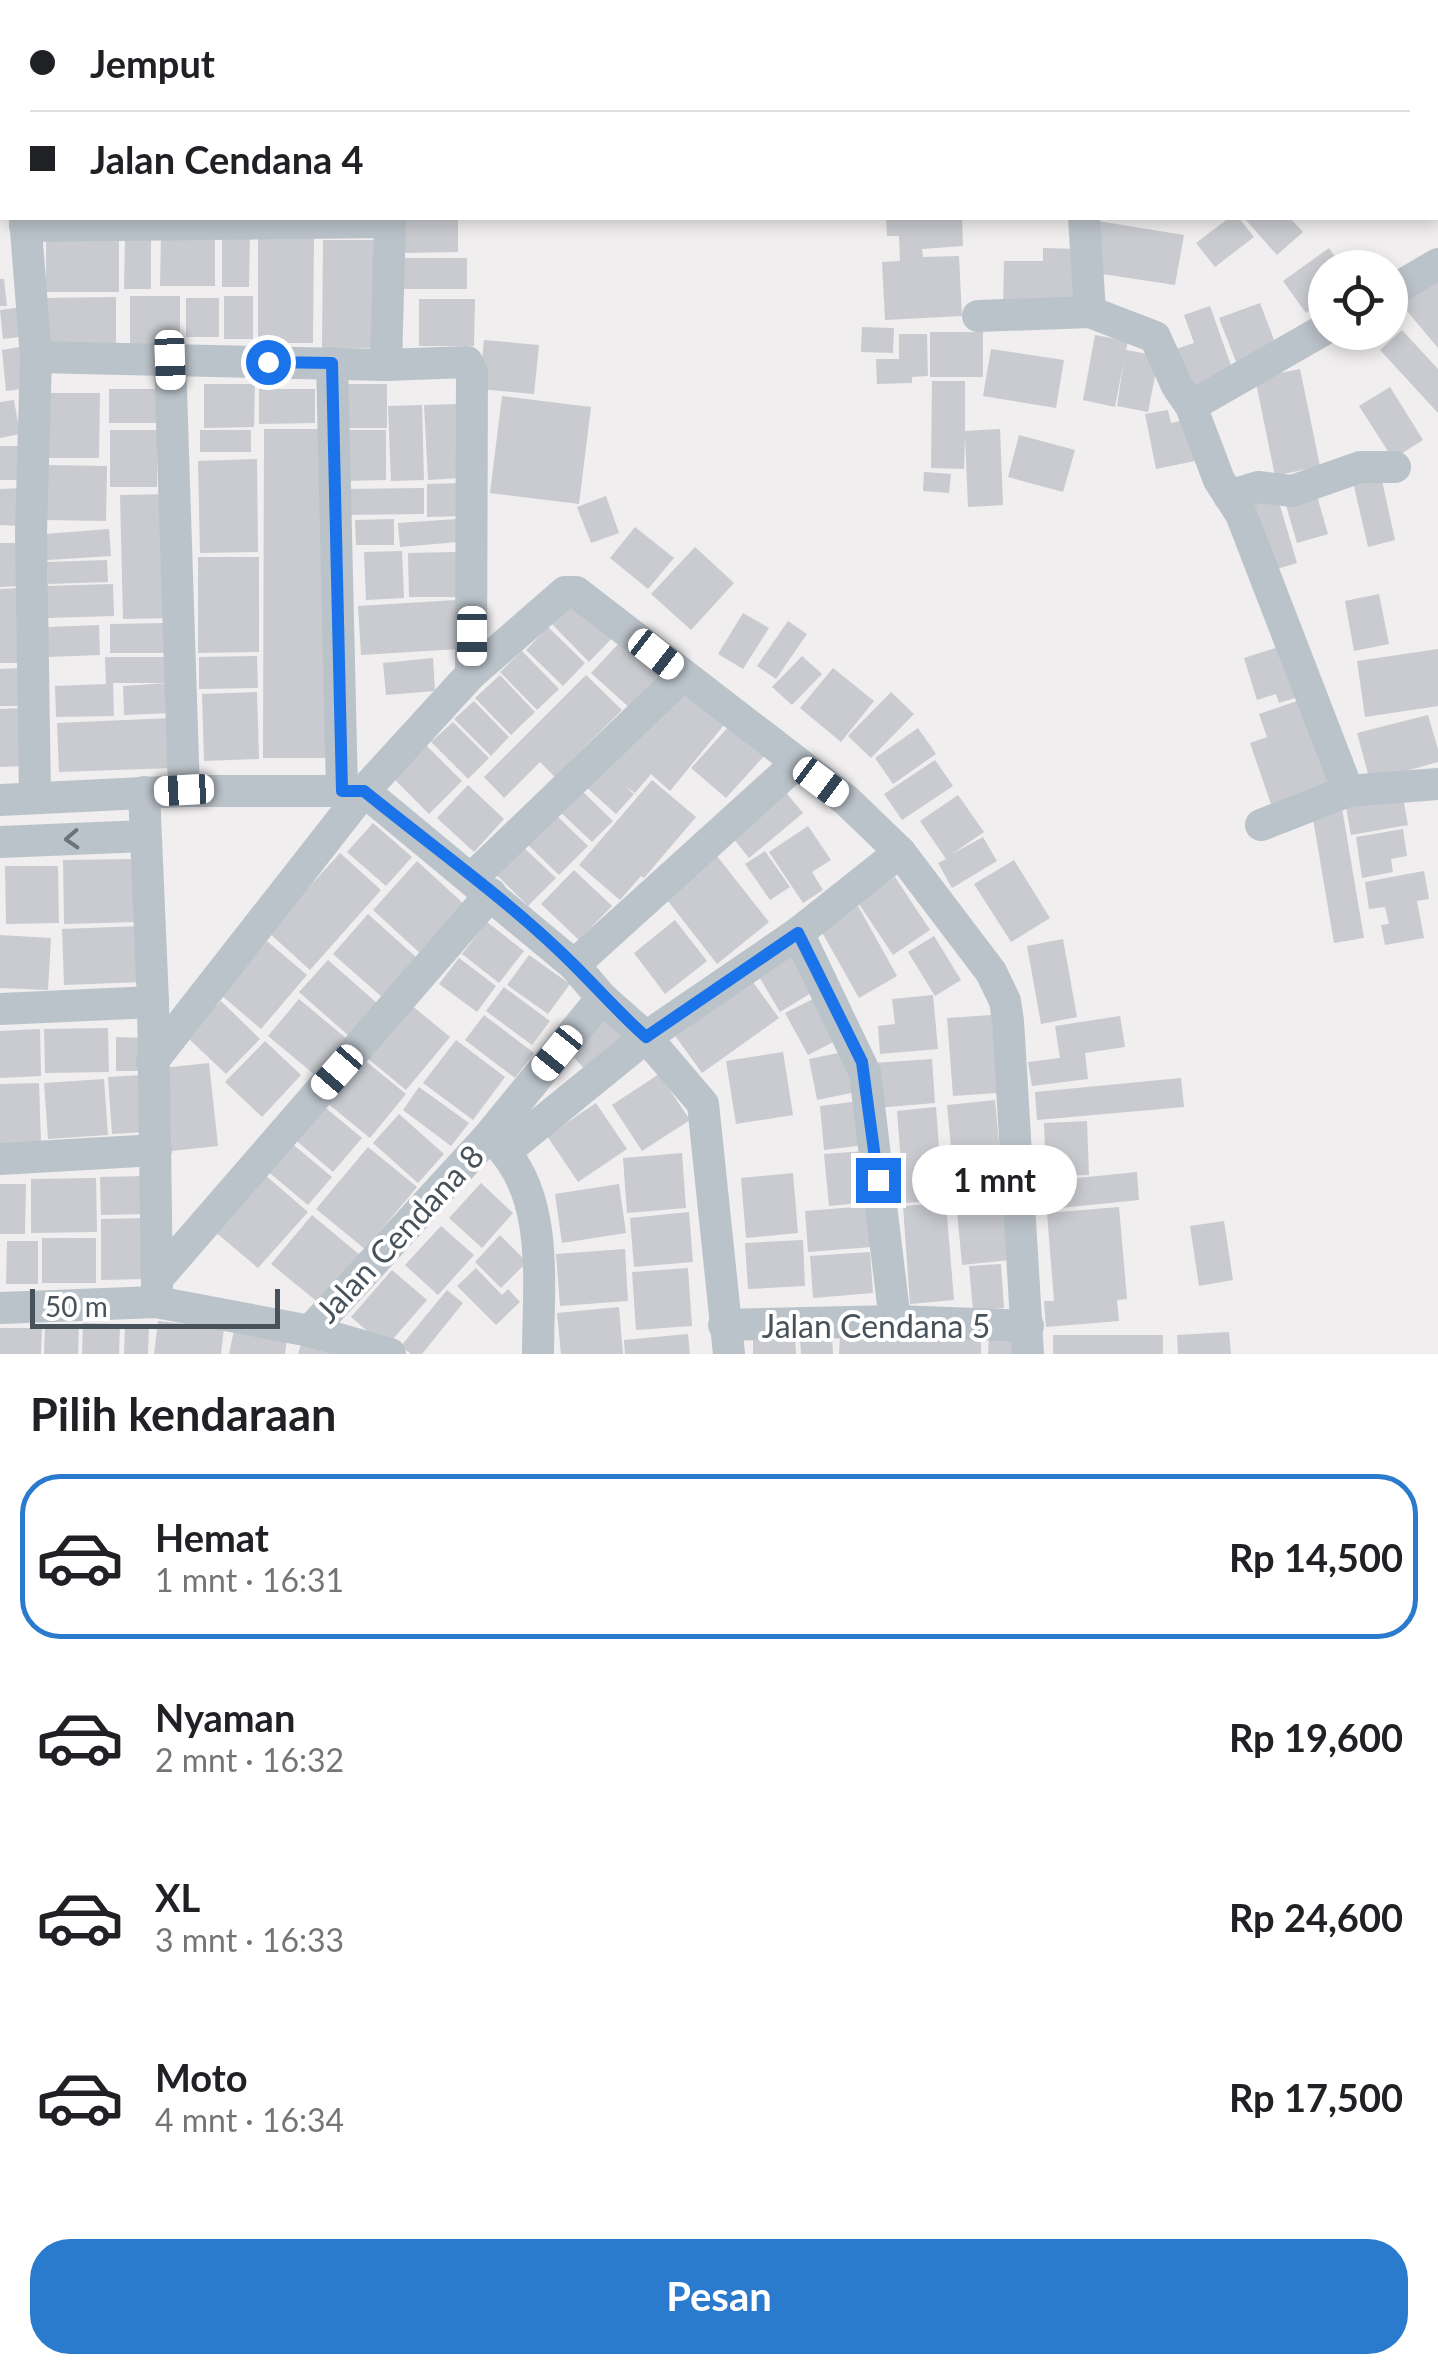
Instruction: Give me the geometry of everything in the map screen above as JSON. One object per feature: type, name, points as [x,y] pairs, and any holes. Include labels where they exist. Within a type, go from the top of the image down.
[{"type":"street","points":[[35,798],[16,532],[36,357],[25,222],[390,220],[386,366]]},
{"type":"street","points":[[1084,220],[1090,312]]},
{"type":"street","points":[[1408,282],[1438,264]]},
{"type":"street","points":[[978,316],[1090,312],[1155,337],[1190,406],[1218,480],[1241,514],[1348,791]]},
{"type":"street","points":[[1190,406],[1308,339]]},
{"type":"street","points":[[36,357],[386,366],[467,362],[471,366],[472,674]]},
{"type":"street","points":[[170,360],[184,790]]},
{"type":"street","points":[[332,363],[353,791]]},
{"type":"street","points":[[1229,496],[1258,486],[1292,492],[1360,467],[1396,467]]},
{"type":"street","points":[[152,1062],[353,791],[472,674],[565,592],[571,591],[846,800],[900,852],[991,972],[1004,1001],[1028,1340]]},
{"type":"street","points":[[156,1290],[482,886],[683,675]]},
{"type":"street","points":[[574,965],[797,763]]},
{"type":"street","points":[[1261,825],[1348,791],[1438,784]]},
{"type":"street","points":[[0,800],[184,790],[353,791],[482,886],[574,965],[602,998],[646,1037],[699,1098],[706,1112],[727,1340]]},
{"type":"street","points":[[144,792],[156,1150],[156,1290]]},
{"type":"street","points":[[0,842],[145,836]]},
{"type":"street","name":"Jalan Cendana 8","points":[[310,1330],[497,1144],[798,933],[900,852]]},
{"type":"street","points":[[798,933],[866,1073],[895,1321]]},
{"type":"street","points":[[538,1354],[535,1218],[497,1144],[602,998]]},
{"type":"street","points":[[0,1009],[152,1002]]},
{"type":"street","points":[[0,1158],[156,1150]]},
{"type":"street","points":[[0,1308],[156,1290],[390,1354]]},
{"type":"street","name":"Jalan Cendana 5","points":[[727,1340],[895,1321],[1028,1340]]},
{"type":"building","points":[[401,220],[458,220],[458,252],[401,253]]},
{"type":"building","points":[[886,220],[962,220],[963,246],[922,249],[923,257],[959,256],[962,316],[885,320],[882,262],[900,261],[899,236],[887,236]]},
{"type":"building","points":[[1226,220],[1241,220],[1254,237],[1215,267],[1196,243]]},
{"type":"building","points":[[1246,220],[1292,220],[1303,232],[1277,255]]},
{"type":"building","points":[[1098,221],[1184,235],[1175,285],[1089,272]]},
{"type":"building","points":[[222,232],[250,233],[249,287],[222,287]]},
{"type":"building","points":[[161,234],[215,234],[215,286],[160,286]]},
{"type":"building","points":[[258,236],[314,236],[313,343],[258,343]]},
{"type":"building","points":[[46,238],[119,238],[119,292],[46,292]]},
{"type":"building","points":[[125,239],[151,239],[151,289],[124,289]]},
{"type":"building","points":[[323,240],[380,240],[379,348],[322,348]]},
{"type":"building","points":[[1043,248],[1077,249],[1076,307],[1003,307],[1004,261],[1043,261]]},
{"type":"building","points":[[403,258],[467,258],[467,289],[403,289]]},
{"type":"building","points":[[1308,263],[1308,312],[1306,313],[1283,281]]},
{"type":"building","points":[[1438,278],[1438,348],[1408,312],[1408,293]]},
{"type":"building","points":[[0,279],[4,279],[7,306],[0,306]]},
{"type":"building","points":[[130,296],[180,296],[180,347],[130,347]]},
{"type":"building","points":[[224,296],[253,296],[253,339],[224,339]]},
{"type":"building","points":[[116,297],[116,352],[42,352],[42,298]]},
{"type":"building","points":[[186,298],[219,298],[219,337],[186,337]]},
{"type":"building","points":[[419,299],[475,299],[474,346],[419,346]]},
{"type":"building","points":[[1260,303],[1279,353],[1238,367],[1219,318]]},
{"type":"building","points":[[1210,306],[1234,374],[1186,390],[1173,350],[1194,343],[1184,315]]},
{"type":"building","points":[[24,307],[27,336],[3,339],[0,310]]},
{"type":"building","points":[[862,327],[894,328],[893,353],[861,352]]},
{"type":"building","points":[[930,332],[983,332],[983,377],[930,377]]},
{"type":"building","points":[[899,334],[927,334],[928,376],[912,377],[912,383],[877,384],[876,359],[899,359]]},
{"type":"building","points":[[1095,335],[1128,341],[1126,350],[1159,356],[1148,412],[1117,406],[1124,360],[1115,407],[1083,400]]},
{"type":"building","points":[[1408,336],[1438,369],[1438,413],[1380,350],[1408,350]]},
{"type":"building","points":[[484,340],[539,345],[534,394],[479,389]]},
{"type":"building","points":[[25,346],[30,388],[6,391],[2,350]]},
{"type":"building","points":[[991,349],[1064,360],[1056,408],[983,396]]},
{"type":"building","points":[[1300,369],[1320,466],[1275,476],[1255,378]]},
{"type":"building","points":[[932,381],[965,381],[965,431],[1000,429],[1003,505],[968,507],[965,436],[964,469],[931,468]]},
{"type":"building","points":[[204,384],[255,384],[254,427],[204,428]]},
{"type":"building","points":[[343,384],[387,384],[387,428],[343,428]]},
{"type":"building","points":[[1390,387],[1423,440],[1393,459],[1359,406]]},
{"type":"building","points":[[109,389],[156,389],[156,423],[109,423]]},
{"type":"building","points":[[259,389],[315,389],[315,423],[259,424]]},
{"type":"building","points":[[48,393],[100,393],[99,458],[48,458]]},
{"type":"building","points":[[502,396],[591,407],[579,504],[490,493]]},
{"type":"building","points":[[14,400],[20,434],[0,438],[0,402]]},
{"type":"building","points":[[458,404],[462,478],[428,480],[424,405]]},
{"type":"building","points":[[422,405],[424,480],[391,481],[388,406]]},
{"type":"building","points":[[1168,410],[1171,423],[1192,418],[1200,460],[1156,469],[1145,414]]},
{"type":"building","points":[[264,429],[321,429],[326,758],[263,758]]},
{"type":"building","points":[[110,430],[157,430],[157,487],[110,487]]},
{"type":"building","points":[[200,430],[251,430],[251,452],[200,452]]},
{"type":"building","points":[[345,430],[386,430],[386,480],[345,481]]},
{"type":"building","points":[[1019,435],[1075,450],[1063,492],[1008,477]]},
{"type":"building","points":[[0,446],[21,446],[21,480],[0,480]]},
{"type":"building","points":[[257,459],[258,552],[200,553],[198,461]]},
{"type":"building","points":[[46,465],[107,466],[106,521],[45,520]]},
{"type":"building","points":[[924,472],[951,474],[949,493],[923,491]]},
{"type":"building","points":[[1381,476],[1395,540],[1368,547],[1353,482]]},
{"type":"building","points":[[462,483],[463,516],[427,517],[427,484]]},
{"type":"building","points":[[23,488],[23,526],[0,525],[0,489]]},
{"type":"building","points":[[424,488],[424,514],[345,515],[344,489]]},
{"type":"building","points":[[1315,489],[1328,534],[1297,543],[1284,498]]},
{"type":"building","points":[[1276,492],[1297,563],[1267,572],[1245,501]]},
{"type":"building","points":[[171,494],[173,618],[123,619],[120,495]]},
{"type":"building","points":[[606,496],[619,533],[591,543],[577,507]]},
{"type":"building","points":[[394,519],[394,545],[356,545],[355,520]]},
{"type":"building","points":[[457,519],[458,542],[400,547],[398,523]]},
{"type":"building","points":[[635,527],[674,558],[648,589],[610,558]]},
{"type":"building","points":[[109,529],[111,556],[47,560],[45,534]]},
{"type":"building","points":[[0,543],[19,543],[20,586],[0,587]]},
{"type":"building","points":[[695,547],[734,583],[691,630],[651,594]]},
{"type":"building","points":[[402,551],[404,598],[366,600],[364,552]]},
{"type":"building","points":[[456,552],[457,597],[409,597],[408,553]]},
{"type":"building","points":[[198,557],[259,557],[259,652],[198,653]]},
{"type":"building","points":[[107,560],[108,582],[48,584],[47,562]]},
{"type":"building","points":[[113,584],[114,616],[47,618],[47,586]]},
{"type":"building","points":[[20,588],[23,663],[0,663],[0,589]]},
{"type":"building","points":[[1379,594],[1389,644],[1354,651],[1345,601]]},
{"type":"building","points":[[576,596],[615,635],[589,662],[550,622]]},
{"type":"building","points":[[456,600],[459,649],[361,655],[358,606]]},
{"type":"building","points":[[743,613],[769,628],[743,669],[718,654]]},
{"type":"building","points":[[788,621],[807,634],[776,679],[757,666]]},
{"type":"building","points":[[168,623],[168,653],[110,653],[110,624]]},
{"type":"building","points":[[99,625],[100,655],[48,657],[47,627]]},
{"type":"building","points":[[548,627],[585,663],[563,686],[526,650]]},
{"type":"building","points":[[621,641],[660,677],[631,709],[591,673]]},
{"type":"building","points":[[1288,644],[1305,695],[1279,703],[1276,694],[1257,700],[1244,658]]},
{"type":"building","points":[[1438,649],[1438,706],[1365,717],[1357,661]]},
{"type":"building","points":[[522,651],[559,689],[537,710],[500,672]]},
{"type":"building","points":[[257,656],[258,688],[199,689],[199,657]]},
{"type":"building","points":[[802,656],[822,674],[792,705],[772,687]]},
{"type":"building","points":[[105,657],[177,657],[173,713],[124,715],[123,686],[168,683],[113,683],[114,716],[56,717],[55,686],[106,684]]},
{"type":"building","points":[[433,658],[435,691],[386,695],[383,663]]},
{"type":"building","points":[[21,668],[20,706],[0,706],[0,669]]},
{"type":"building","points":[[833,668],[874,701],[841,742],[800,708]]},
{"type":"building","points":[[500,675],[535,712],[511,735],[475,698]]},
{"type":"building","points":[[586,675],[622,710],[555,777],[540,762],[504,798],[484,777]]},
{"type":"building","points":[[685,683],[728,720],[670,791],[651,774],[635,793],[625,786],[634,794],[616,814],[585,786]]},
{"type":"building","points":[[257,692],[259,759],[204,761],[202,694]]},
{"type":"building","points":[[891,692],[914,714],[871,758],[848,736]]},
{"type":"building","points":[[1306,698],[1335,782],[1271,804],[1250,743],[1267,737],[1259,714]]},
{"type":"building","points":[[474,701],[509,737],[491,756],[454,719]]},
{"type":"building","points":[[25,708],[27,766],[0,767],[0,709]]},
{"type":"building","points":[[1428,715],[1438,762],[1370,781],[1357,733]]},
{"type":"building","points":[[171,718],[173,768],[59,772],[57,723]]},
{"type":"building","points":[[453,722],[489,758],[468,779],[431,742]]},
{"type":"building","points":[[731,724],[765,755],[726,798],[691,768]]},
{"type":"building","points":[[918,728],[936,754],[893,784],[875,758]]},
{"type":"building","points":[[426,745],[462,781],[429,814],[393,778]]},
{"type":"building","points":[[935,760],[953,786],[902,820],[884,794]]},
{"type":"building","points":[[652,780],[696,817],[620,900],[579,865]]},
{"type":"building","points":[[468,785],[504,819],[474,852],[437,818]]},
{"type":"building","points":[[578,787],[613,821],[592,842],[557,809]]},
{"type":"building","points":[[783,789],[803,813],[749,858],[729,833]]},
{"type":"building","points":[[1402,792],[1408,825],[1351,835],[1345,802]]},
{"type":"building","points":[[958,795],[984,832],[952,854],[983,837],[997,861],[952,888],[938,863],[946,859],[920,821]]},
{"type":"building","points":[[1342,808],[1364,938],[1334,943],[1312,813]]},
{"type":"building","points":[[553,812],[588,846],[559,875],[524,841]]},
{"type":"building","points":[[373,823],[412,857],[386,886],[347,852]]},
{"type":"building","points":[[808,826],[831,860],[812,872],[823,890],[803,903],[769,852]]},
{"type":"building","points":[[1403,829],[1407,856],[1391,859],[1393,872],[1362,878],[1356,837]]},
{"type":"building","points":[[520,844],[556,878],[528,906],[493,871]]},
{"type":"building","points":[[713,851],[769,922],[717,964],[661,892]]},
{"type":"building","points":[[765,851],[790,887],[770,900],[745,864]]},
{"type":"building","points":[[340,853],[381,890],[310,970],[268,932]]},
{"type":"building","points":[[138,859],[139,922],[64,924],[63,860]]},
{"type":"building","points":[[1014,860],[1050,918],[1011,942],[974,884]]},
{"type":"building","points":[[417,861],[465,905],[421,954],[373,910]]},
{"type":"building","points":[[5,866],[58,866],[59,923],[6,924]]},
{"type":"building","points":[[574,870],[612,906],[579,940],[541,904]]},
{"type":"building","points":[[1424,871],[1429,899],[1417,901],[1424,938],[1385,945],[1381,925],[1389,924],[1385,907],[1369,909],[1365,882]]},
{"type":"building","points":[[895,877],[930,930],[893,955],[857,901]]},
{"type":"building","points":[[858,906],[897,976],[859,998],[819,927]]},
{"type":"building","points":[[368,914],[417,958],[382,997],[333,954]]},
{"type":"building","points":[[675,920],[707,961],[665,994],[634,953]]},
{"type":"building","points":[[487,922],[524,951],[499,983],[462,954]]},
{"type":"building","points":[[141,926],[143,982],[64,985],[62,929]]},
{"type":"building","points":[[0,935],[51,938],[48,990],[0,988]]},
{"type":"building","points":[[934,936],[961,980],[935,996],[908,952]]},
{"type":"building","points":[[1063,939],[1077,1017],[1041,1024],[1027,946]]},
{"type":"building","points":[[267,941],[307,975],[261,1029],[221,995]]},
{"type":"building","points":[[795,945],[821,987],[780,1012],[755,970]]},
{"type":"building","points":[[529,955],[570,984],[548,1014],[507,985]]},
{"type":"building","points":[[459,958],[496,986],[477,1012],[439,984]]},
{"type":"building","points":[[328,960],[378,1004],[349,1036],[299,992]]},
{"type":"building","points":[[750,978],[779,1018],[702,1073],[673,1033]]},
{"type":"building","points":[[504,987],[550,1021],[532,1045],[486,1011]]},
{"type":"building","points":[[823,994],[845,1036],[808,1055],[785,1013]]},
{"type":"building","points":[[933,995],[938,1049],[880,1054],[878,1026],[895,1024],[892,999]]},
{"type":"building","points":[[299,999],[347,1039],[315,1075],[268,1036]]},
{"type":"building","points":[[221,1001],[260,1039],[226,1074],[187,1037]]},
{"type":"building","points":[[410,1004],[450,1037],[406,1090],[366,1057]]},
{"type":"building","points":[[484,1015],[534,1053],[515,1078],[465,1040]]},
{"type":"building","points":[[604,1015],[627,1040],[588,1073],[566,1048]]},
{"type":"building","points":[[992,1015],[997,1093],[953,1096],[947,1018]]},
{"type":"building","points":[[1120,1016],[1125,1047],[1085,1053],[1088,1079],[1032,1086],[1028,1062],[1060,1058],[1055,1026]]},
{"type":"building","points":[[108,1028],[109,1072],[45,1073],[44,1029]]},
{"type":"building","points":[[40,1029],[41,1076],[0,1078],[0,1031]]},
{"type":"building","points":[[116,1037],[144,1038],[143,1071],[116,1071]]},
{"type":"building","points":[[456,1040],[505,1077],[473,1120],[423,1083]]},
{"type":"building","points":[[265,1041],[301,1075],[262,1117],[225,1082]]},
{"type":"building","points":[[853,1050],[861,1091],[817,1100],[809,1059]]},
{"type":"building","points":[[783,1052],[793,1115],[736,1124],[726,1061]]},
{"type":"building","points":[[362,1058],[406,1094],[370,1138],[326,1102]]},
{"type":"building","points":[[932,1059],[935,1103],[876,1108],[873,1063]]},
{"type":"building","points":[[209,1063],[218,1146],[171,1151],[162,1068]]},
{"type":"building","points":[[659,1074],[690,1120],[642,1151],[612,1105]]},
{"type":"building","points":[[143,1075],[146,1132],[112,1134],[108,1077]]},
{"type":"building","points":[[1181,1078],[1184,1107],[1037,1120],[1035,1092]]},
{"type":"building","points":[[104,1079],[108,1135],[48,1139],[44,1083]]},
{"type":"building","points":[[39,1083],[41,1142],[0,1144],[0,1084]]},
{"type":"building","points":[[419,1087],[469,1123],[451,1146],[403,1110]]},
{"type":"building","points":[[995,1100],[1010,1260],[962,1265],[947,1105]]},
{"type":"building","points":[[860,1101],[865,1145],[824,1150],[820,1106]]},
{"type":"building","points":[[596,1103],[627,1149],[578,1182],[547,1136]]},
{"type":"building","points":[[321,1104],[362,1138],[333,1172],[292,1137]]},
{"type":"building","points":[[936,1107],[943,1200],[904,1203],[897,1111]]},
{"type":"building","points":[[399,1114],[444,1154],[418,1183],[373,1143]]},
{"type":"building","points":[[1087,1121],[1089,1175],[1046,1176],[1044,1123]]},
{"type":"building","points":[[290,1142],[332,1177],[308,1205],[266,1170]]},
{"type":"building","points":[[368,1147],[417,1187],[365,1249],[316,1209]]},
{"type":"building","points":[[865,1151],[870,1202],[829,1206],[824,1154]]},
{"type":"building","points":[[682,1153],[686,1208],[627,1213],[623,1158]]},
{"type":"building","points":[[1137,1172],[1139,1200],[1051,1209],[1048,1181]]},
{"type":"building","points":[[793,1173],[798,1233],[746,1238],[741,1178]]},
{"type":"building","points":[[264,1174],[308,1212],[258,1268],[214,1231]]},
{"type":"building","points":[[146,1176],[147,1214],[101,1215],[100,1177]]},
{"type":"building","points":[[96,1178],[97,1232],[31,1233],[31,1179]]},
{"type":"building","points":[[481,1183],[513,1213],[482,1248],[449,1218]]},
{"type":"building","points":[[0,1184],[26,1184],[25,1234],[0,1234]]},
{"type":"building","points":[[619,1184],[626,1233],[562,1243],[555,1194]]},
{"type":"building","points":[[946,1203],[954,1300],[910,1304],[903,1206]]},
{"type":"building","points":[[869,1206],[872,1247],[808,1252],[805,1211]]},
{"type":"building","points":[[1119,1207],[1127,1299],[1117,1300],[1119,1321],[1046,1327],[1044,1301],[1054,1301],[1047,1213]]},
{"type":"building","points":[[689,1212],[693,1262],[634,1267],[630,1218]]},
{"type":"building","points":[[312,1215],[361,1256],[320,1304],[271,1264]]},
{"type":"building","points":[[147,1218],[148,1279],[101,1280],[101,1219]]},
{"type":"building","points":[[1224,1221],[1233,1280],[1199,1286],[1190,1226]]},
{"type":"building","points":[[441,1226],[474,1255],[438,1295],[405,1265]]},
{"type":"building","points":[[500,1235],[527,1262],[501,1288],[475,1262]]},
{"type":"building","points":[[42,1238],[96,1238],[96,1283],[42,1283]]},
{"type":"building","points":[[803,1240],[805,1286],[748,1289],[745,1243]]},
{"type":"building","points":[[7,1241],[38,1241],[38,1284],[6,1284]]},
{"type":"building","points":[[625,1249],[628,1301],[560,1306],[556,1254]]},
{"type":"building","points":[[870,1252],[873,1293],[813,1298],[810,1256]]},
{"type":"building","points":[[1001,1264],[1004,1308],[973,1310],[969,1266]]},
{"type":"building","points":[[476,1268],[502,1295],[508,1289],[520,1302],[496,1325],[457,1286]]},
{"type":"building","points":[[688,1268],[692,1326],[636,1330],[632,1272]]},
{"type":"building","points":[[392,1270],[427,1300],[386,1347],[351,1317]]},
{"type":"building","points":[[447,1290],[463,1303],[422,1354],[411,1354],[401,1346]]},
{"type":"building","points":[[619,1307],[623,1354],[561,1354],[557,1313]]},
{"type":"building","points":[[158,1321],[224,1328],[221,1354],[154,1354]]},
{"type":"building","points":[[83,1323],[120,1324],[119,1354],[82,1354]]},
{"type":"building","points":[[45,1324],[79,1324],[78,1354],[44,1354]]},
{"type":"building","points":[[0,1328],[42,1328],[41,1354],[0,1354]]},
{"type":"building","points":[[125,1328],[149,1329],[148,1354],[124,1354]]},
{"type":"building","points":[[234,1330],[287,1339],[285,1354],[229,1354]]},
{"type":"building","points":[[1229,1332],[1231,1354],[1178,1354],[1177,1335]]},
{"type":"building","points":[[688,1334],[690,1354],[625,1354],[624,1340]]},
{"type":"building","points":[[840,1335],[981,1339],[981,1354],[839,1354]]},
{"type":"building","points":[[1053,1335],[1163,1335],[1163,1354],[1053,1354]]},
{"type":"building","points":[[989,1336],[1018,1337],[1018,1354],[988,1354]]},
{"type":"building","points":[[795,1337],[796,1354],[753,1354],[753,1340]]},
{"type":"building","points":[[832,1338],[833,1354],[801,1354],[800,1339]]},
{"type":"building","points":[[301,1344],[334,1354],[298,1354]]},
{"type":"route","points":[[268,362],[332,363],[342,791],[364,791],[472,878],[574,965],[602,998],[646,1037],[798,933],[866,1073],[878,1180]]}]
